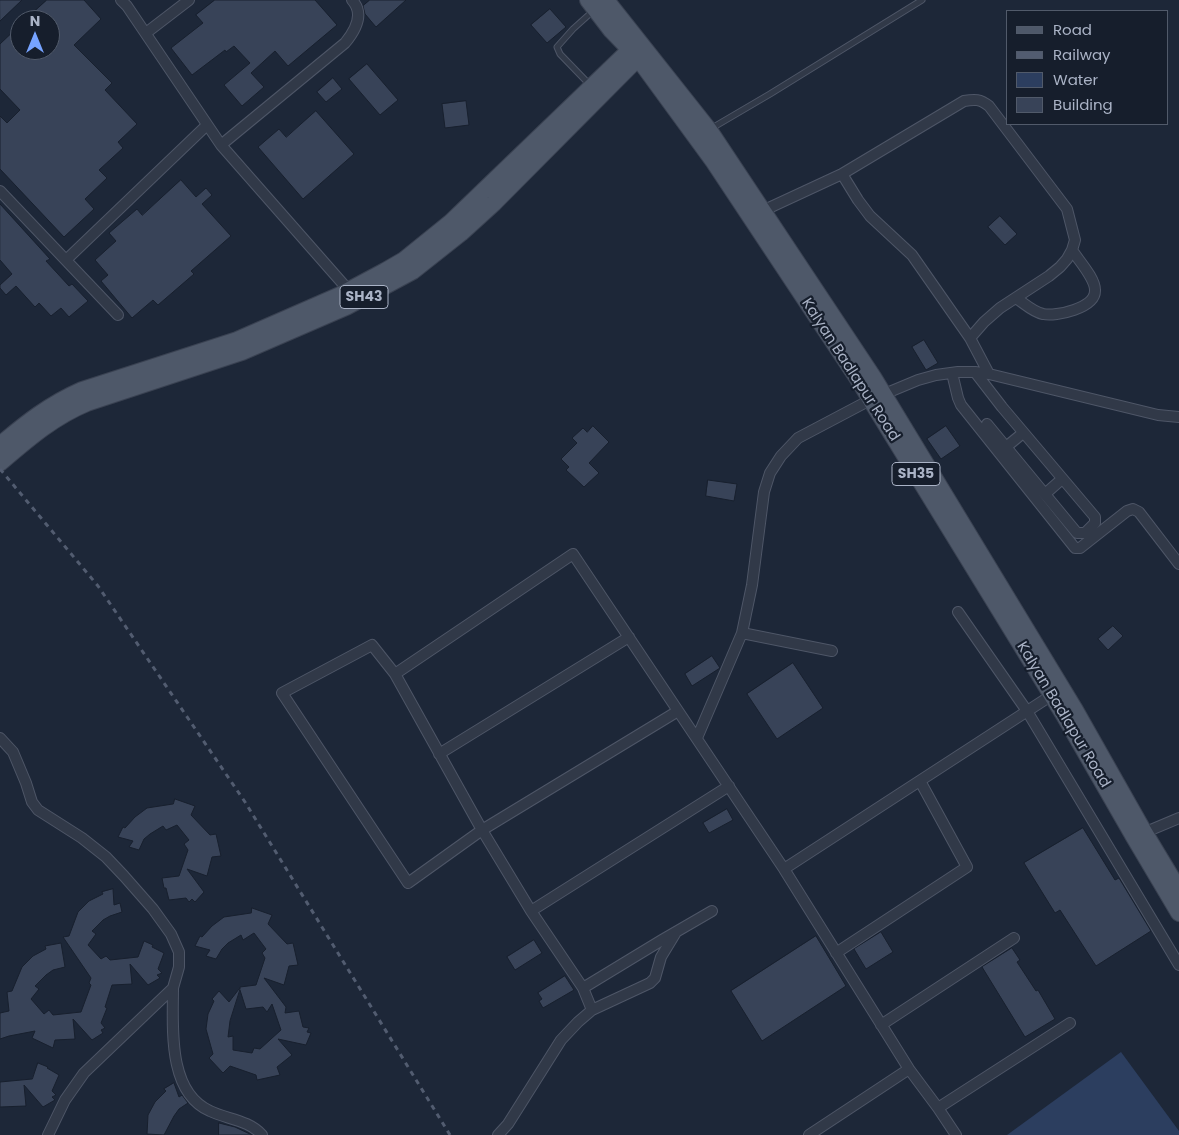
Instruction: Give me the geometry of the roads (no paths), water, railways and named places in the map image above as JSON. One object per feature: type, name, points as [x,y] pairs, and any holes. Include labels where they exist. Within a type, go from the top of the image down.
[{"type":"main road","name":"Kalyan Badlapur Road","points":[[596,3],[612,30],[638,50],[703,133],[714,162],[757,214],[858,379],[877,397],[1070,712],[1139,835],[1179,913]]},
{"type":"main road","name":"SH43","points":[[353,296],[404,260],[451,222],[592,86],[638,50]]},
{"type":"main road","name":"SH43","points":[[0,463],[17,440],[45,409],[64,398],[82,390],[237,340],[413,271],[461,233],[494,203],[638,50]]},
{"type":"main road","name":"Kalyan Badlapur Road","points":[[877,397],[1052,695],[1070,712]]},
{"type":"main road","name":"SH43","points":[[0,445],[17,440]]},
{"type":"main road","name":"Kalyan Badlapur Road","points":[[1139,835],[1179,890]]},
{"type":"street","points":[[121,0],[146,33],[221,145],[353,296]]},
{"type":"street","points":[[146,33],[189,0]]},
{"type":"street","points":[[221,145],[345,43],[353,33],[358,21],[358,11],[352,0]]},
{"type":"street","points":[[757,214],[842,174],[964,101],[982,100],[989,106],[1067,209],[1075,240],[1067,259],[1049,276],[993,314],[970,338]]},
{"type":"street","points":[[66,260],[207,125]]},
{"type":"street","points":[[842,174],[870,216],[912,255],[970,338],[989,374]]},
{"type":"street","points":[[0,191],[118,315]]},
{"type":"street","points":[[1016,298],[1034,311],[1054,315],[1085,306],[1092,300],[1095,295],[1093,282],[1072,250]]},
{"type":"street","points":[[976,372],[1002,407],[1095,517],[1096,523],[1085,533],[1078,533],[987,424]]},
{"type":"street","points":[[697,738],[742,633],[749,605],[764,492],[770,473],[781,456],[798,438],[877,397],[918,380],[952,373],[976,372],[989,374],[1158,415],[1179,417]]},
{"type":"street","points":[[952,373],[961,405],[1075,548],[1080,548],[1127,511],[1133,509],[1139,512],[1179,564]]},
{"type":"street","points":[[1006,447],[1024,433]]},
{"type":"street","points":[[1045,494],[1062,479]]},
{"type":"street","points":[[395,674],[573,554],[784,869],[909,1069],[956,1135]]},
{"type":"street","points":[[958,612],[1027,711],[1179,965]]},
{"type":"street","points":[[742,633],[832,651]]},
{"type":"street","points":[[439,754],[629,637]]},
{"type":"street","points":[[592,1010],[583,988],[531,911],[482,830],[395,674],[372,645],[282,693],[408,883],[482,830],[678,711]]},
{"type":"street","points":[[784,869],[1052,695]]},
{"type":"street","points":[[0,738],[13,752],[32,802],[38,810],[82,838],[106,857],[153,909],[171,934],[178,952],[179,967],[173,988],[173,1036],[176,1067],[185,1088],[196,1102],[208,1110],[249,1125],[262,1135]]},
{"type":"street","points":[[836,953],[967,867],[920,781]]},
{"type":"street","points":[[531,911],[729,786]]},
{"type":"street","points":[[1139,835],[1179,818]]},
{"type":"street","points":[[583,988],[712,911]]},
{"type":"street","points":[[498,1135],[508,1124],[561,1040],[592,1010],[650,983],[655,978],[661,956],[677,931]]},
{"type":"street","points":[[881,1025],[1014,938]]},
{"type":"street","points":[[48,1135],[64,1100],[84,1073],[173,988]]},
{"type":"street","points":[[938,1108],[1070,1023]]},
{"type":"street","points":[[809,1135],[909,1069]]},
{"type":"lane","points":[[703,133],[922,0]]},
{"type":"lane","points":[[592,86],[560,54],[557,47],[596,3]]},
{"type":"water","points":[[1121,1052],[1179,1131],[1179,1135],[1007,1135]]},
{"type":"railway","points":[[0,469],[98,586],[245,802],[450,1135]]}]
